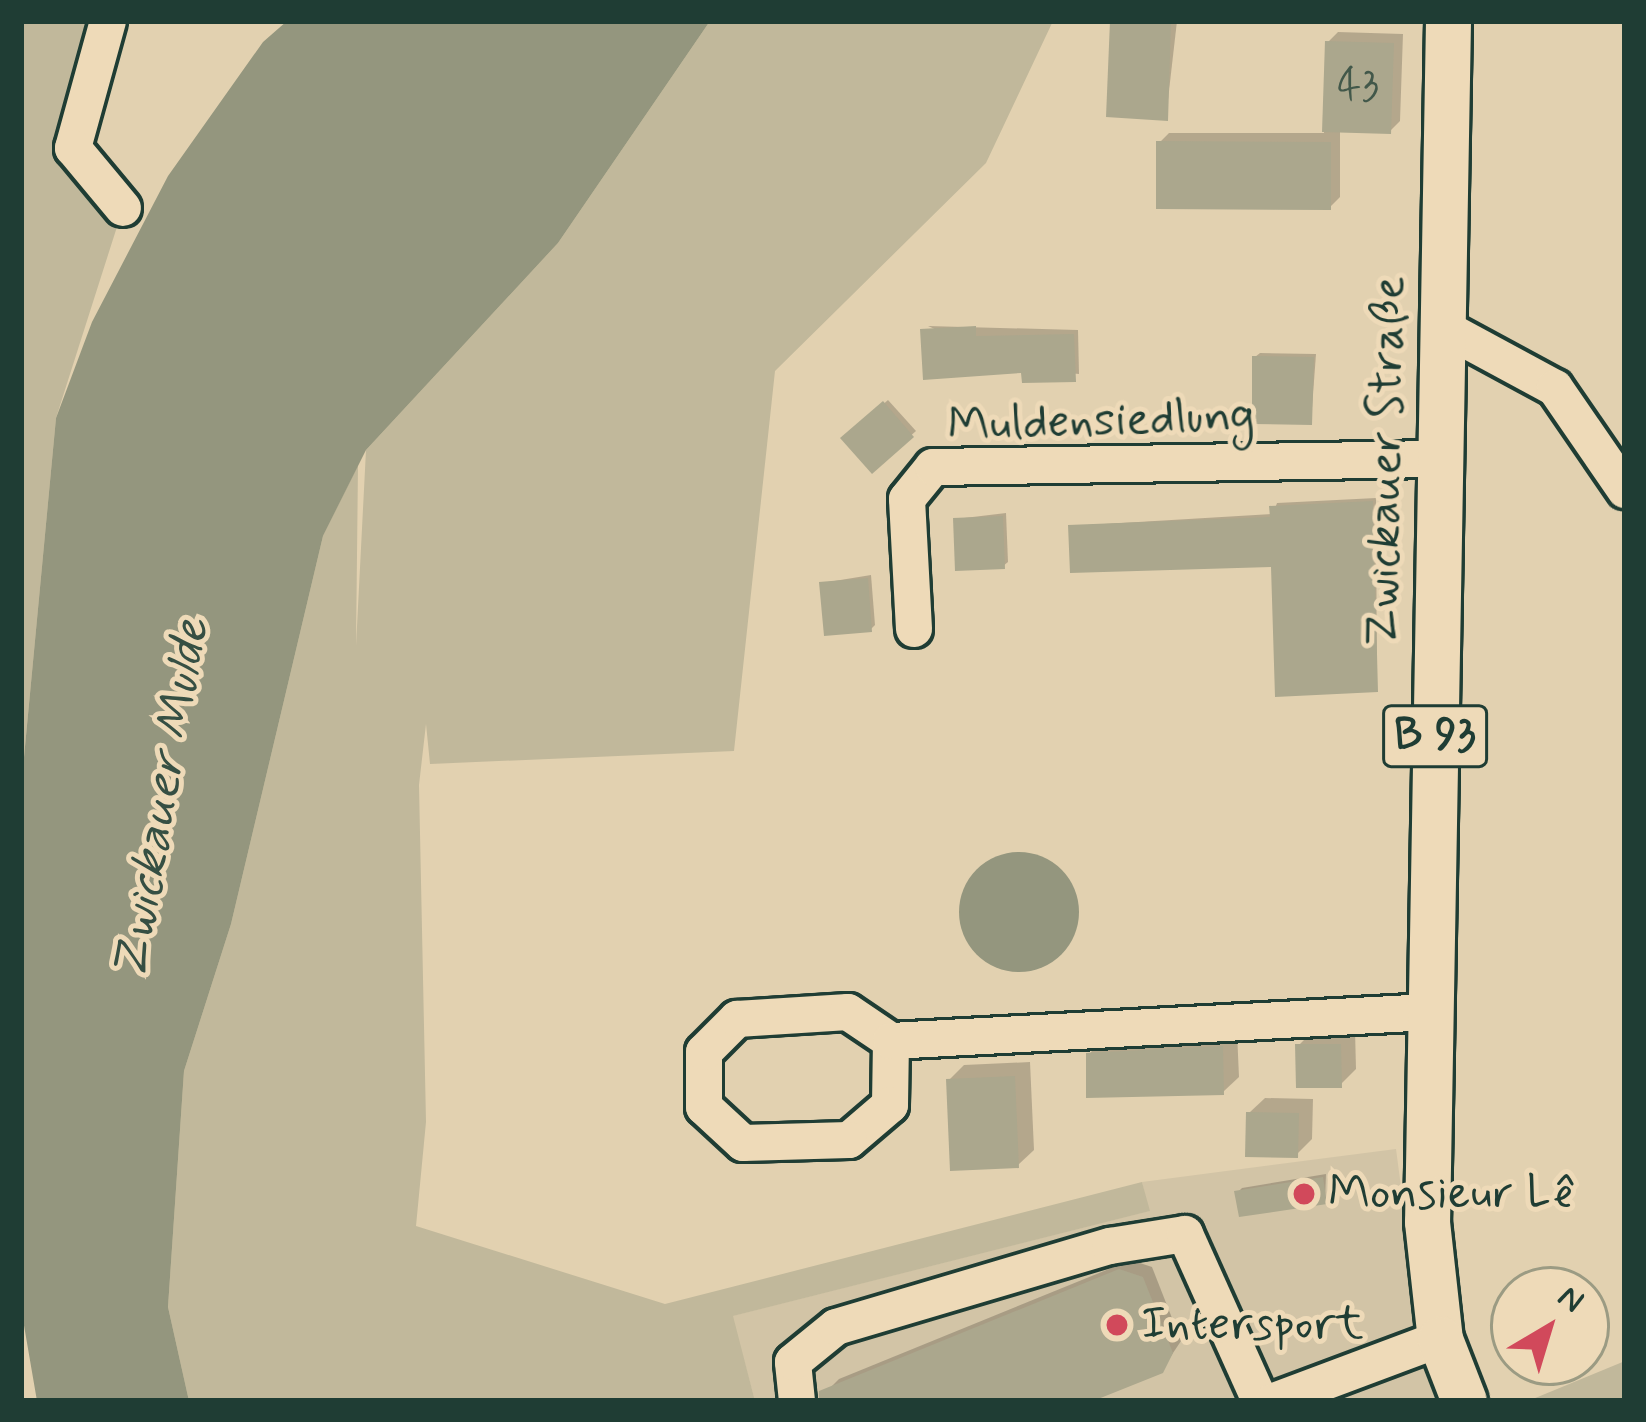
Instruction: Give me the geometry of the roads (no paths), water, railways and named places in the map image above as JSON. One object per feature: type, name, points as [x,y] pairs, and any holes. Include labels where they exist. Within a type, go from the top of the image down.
[{"type":"main road","name":"Zwickauer Straße","points":[[1448,21],[1427,1222],[1440,1340],[1465,1401]]},
{"type":"street","points":[[108,21],[73,148],[123,208]]},
{"type":"street","points":[[1442,327],[1555,388],[1625,490]]},
{"type":"street","name":"Muldensiedlung","points":[[914,629],[907,499],[933,467],[1439,459]]},
{"type":"street","points":[[891,1041],[890,1106],[849,1140],[743,1143],[704,1107],[704,1052],[737,1019],[848,1012],[891,1041],[1430,1012]]},
{"type":"street","points":[[797,1401],[793,1362],[836,1327],[1110,1246],[1185,1234],[1260,1401]]},
{"type":"street","points":[[1274,1401],[1440,1340]]},
{"type":"water","name":"Zwickauer Mulde","points":[[287,21],[710,21],[558,243],[366,450],[323,536],[231,924],[184,1071],[168,1307],[189,1401],[37,1401],[21,1308],[21,789],[56,418],[92,322],[168,176],[263,42]]},
{"type":"water","points":[[1019,852],[1042,856],[1062,869],[1075,889],[1079,912],[1075,935],[1062,955],[1042,968],[1019,972],[996,968],[976,955],[963,935],[959,912],[963,889],[976,869],[996,856]]},
{"type":"place","name":"Monsieur Lê","points":[[1304,1194]]},
{"type":"place","name":"Intersport","points":[[1117,1325]]}]
